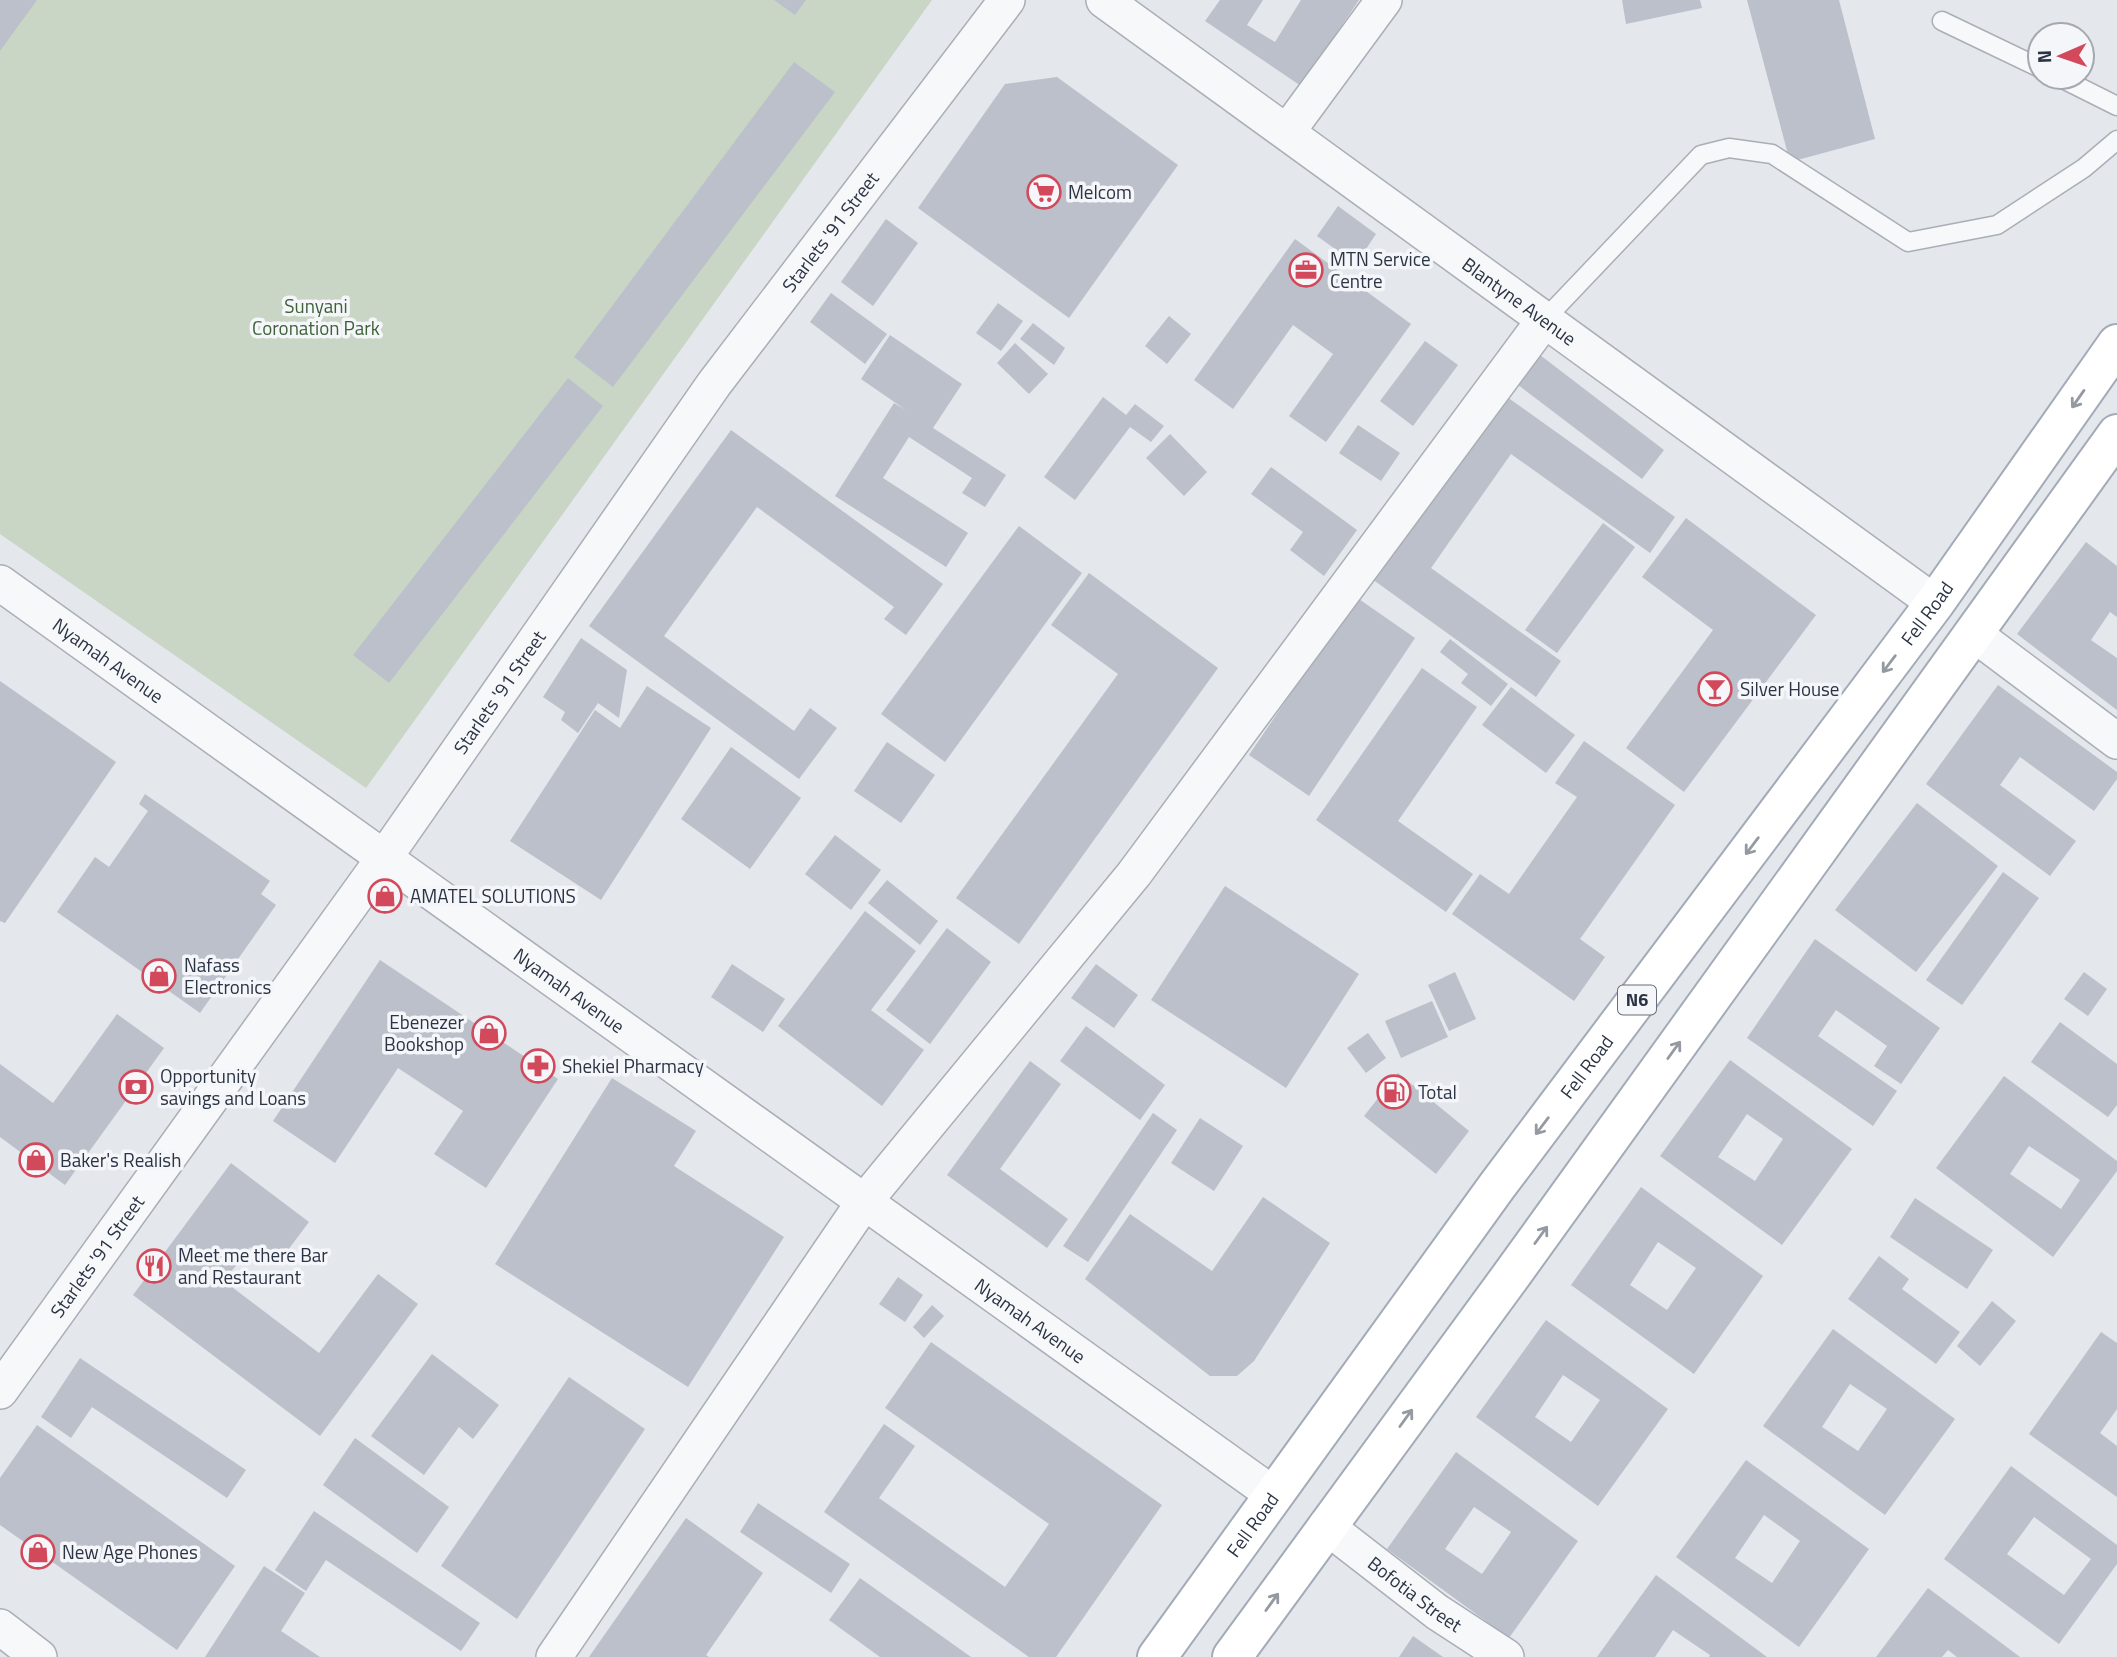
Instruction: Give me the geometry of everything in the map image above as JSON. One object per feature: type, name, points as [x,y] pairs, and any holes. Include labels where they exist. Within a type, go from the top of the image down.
[{"type":"main road","name":"Fell Road","points":[[1157,1657],[1522,1153],[1935,603],[2117,344]]},
{"type":"main road","points":[[1232,1657],[1513,1273],[2117,434]]},
{"type":"street","name":"Starlets '91 Street","points":[[0,1391],[384,858],[714,384],[1007,0]]},
{"type":"street","name":"Blantyne Avenue","points":[[1104,0],[1935,603]]},
{"type":"street","points":[[1287,132],[1384,0]]},
{"type":"street","points":[[554,1657],[864,1202],[1134,874],[1545,319]]},
{"type":"street","name":"Nyamah Avenue","points":[[0,583],[1274,1495]]},
{"type":"street","points":[[1974,634],[2117,741]]},
{"type":"street","name":"Bofotia Street","points":[[1326,1526],[1437,1612],[1506,1657]]},
{"type":"street","points":[[0,1627],[39,1657]]},
{"type":"lane","points":[[1942,21],[2026,61]]},
{"type":"lane","points":[[2087,91],[2117,106]]},
{"type":"lane","points":[[1545,319],[1702,155],[1729,148],[1772,154],[1908,242],[1997,225],[2084,168],[2117,141]]},
{"type":"green space","name":"Sunyani Coronation Park","points":[[0,0],[932,0],[366,788],[0,534]]},
{"type":"building","points":[[0,0],[37,0],[0,51]]},
{"type":"building","points":[[774,0],[806,0],[795,15]]},
{"type":"building","points":[[1220,0],[1263,0],[1247,25],[1275,42],[1301,0],[1359,0],[1301,86],[1205,21]]},
{"type":"building","points":[[1622,0],[1700,0],[1702,8],[1626,24]]},
{"type":"building","points":[[1747,0],[1839,0],[1875,139],[1790,162]]},
{"type":"building","points":[[794,62],[835,92],[613,387],[574,357]]},
{"type":"building","points":[[1057,77],[1178,165],[1069,318],[918,208],[1005,84]]},
{"type":"building","points":[[1338,206],[1376,234],[1356,264],[1317,236]]},
{"type":"building","points":[[886,219],[918,243],[873,306],[841,282]]},
{"type":"building","points":[[1295,239],[1411,324],[1326,442],[1289,416],[1333,354],[1293,325],[1233,409],[1194,380]]},
{"type":"building","points":[[831,293],[887,334],[865,364],[810,322]]},
{"type":"building","points":[[998,303],[1023,321],[1001,351],[976,333]]},
{"type":"building","points":[[1169,316],[1191,334],[1167,364],[1145,346]]},
{"type":"building","points":[[1033,323],[1065,348],[1054,365],[1020,339]]},
{"type":"building","points":[[890,335],[962,384],[933,428],[1006,475],[985,507],[962,493],[972,478],[909,437],[883,478],[968,533],[946,567],[835,496],[894,403],[906,410],[861,379]]},
{"type":"building","points":[[1425,341],[1458,365],[1413,426],[1380,401]]},
{"type":"building","points":[[1015,343],[1048,374],[1029,394],[997,363]]},
{"type":"building","points":[[1527,345],[1664,450],[1642,479],[1505,375]]},
{"type":"building","points":[[568,378],[603,406],[389,683],[353,655]]},
{"type":"building","points":[[1503,394],[1675,517],[1650,553],[1511,454],[1431,568],[1561,661],[1536,697],[1372,579]]},
{"type":"building","points":[[1103,397],[1126,415],[1135,404],[1164,426],[1151,442],[1130,427],[1075,500],[1044,477]]},
{"type":"building","points":[[1358,425],[1400,453],[1381,481],[1339,453]]},
{"type":"building","points":[[731,430],[943,584],[906,635],[884,619],[894,607],[757,507],[664,636],[794,731],[810,708],[837,728],[799,779],[589,626]]},
{"type":"building","points":[[1170,434],[1207,472],[1184,496],[1146,458]]},
{"type":"building","points":[[1271,467],[1357,530],[1324,576],[1290,550],[1303,532],[1251,494]]},
{"type":"building","name":"Silver House","points":[[1686,518],[1816,615],[1684,792],[1626,748],[1713,630],[1642,577]]},
{"type":"building","points":[[1603,523],[1635,547],[1557,653],[1525,630]]},
{"type":"building","points":[[1019,526],[1082,573],[945,762],[881,714]]},
{"type":"building","points":[[2086,542],[2117,566],[2117,617],[2110,612],[2091,640],[2117,658],[2117,710],[2017,634]]},
{"type":"building","points":[[1089,573],[1218,668],[1019,944],[956,898],[1118,674],[1051,625]]},
{"type":"building","points":[[1356,597],[1415,638],[1309,796],[1249,755]]},
{"type":"building","points":[[581,638],[627,670],[619,718],[598,703],[578,733],[561,720],[565,712],[543,697]]},
{"type":"building","points":[[1450,639],[1508,684],[1491,706],[1461,683],[1468,674],[1440,652]]},
{"type":"building","points":[[1422,668],[1477,707],[1398,821],[1473,874],[1446,912],[1316,820]]},
{"type":"building","points":[[0,681],[116,762],[5,923],[0,921]]},
{"type":"building","points":[[1998,685],[2117,772],[2117,779],[2094,811],[2020,757],[2000,785],[2076,841],[2050,876],[1926,784]]},
{"type":"building","points":[[647,686],[711,728],[601,900],[510,841],[595,710],[620,728]]},
{"type":"building","points":[[1511,687],[1575,735],[1546,773],[1482,725]]},
{"type":"building","points":[[1584,741],[1675,805],[1580,939],[1605,957],[1574,1001],[1452,914],[1480,874],[1509,894],[1577,797],[1555,783]]},
{"type":"building","points":[[887,742],[935,775],[901,823],[854,791]]},
{"type":"building","points":[[731,747],[801,798],[750,869],[681,819]]},
{"type":"building","points":[[145,794],[270,881],[261,894],[276,905],[200,1013],[57,912],[95,857],[109,867],[148,811],[139,804]]},
{"type":"building","points":[[1917,803],[1998,866],[1916,972],[1835,910]]},
{"type":"building","points":[[835,835],[881,870],[851,910],[805,874]]},
{"type":"building","points":[[2003,872],[2039,898],[1962,1005],[1926,980]]},
{"type":"building","points":[[887,880],[938,921],[920,945],[868,903]]},
{"type":"building","points":[[1225,886],[1359,974],[1286,1088],[1151,1000]]},
{"type":"building","points":[[865,911],[916,951],[871,1010],[924,1050],[882,1106],[778,1026]]},
{"type":"building","points":[[947,928],[991,962],[930,1044],[886,1010]]},
{"type":"building","points":[[1815,939],[1940,1028],[1901,1084],[1874,1066],[1887,1046],[1836,1010],[1818,1036],[1897,1091],[1873,1126],[1747,1038]]},
{"type":"building","points":[[380,960],[558,1079],[486,1188],[434,1154],[463,1111],[398,1068],[335,1163],[273,1121]]},
{"type":"building","points":[[732,964],[785,999],[763,1032],[711,997]]},
{"type":"building","points":[[1096,964],[1138,995],[1114,1028],[1071,998]]},
{"type":"building","points":[[1455,972],[1476,1019],[1449,1031],[1428,985]]},
{"type":"building","points":[[2084,972],[2107,989],[2088,1016],[2064,999]]},
{"type":"building","points":[[1432,1001],[1448,1037],[1401,1058],[1385,1021]]},
{"type":"building","points":[[117,1014],[164,1048],[65,1185],[0,1137],[0,1064],[53,1103]]},
{"type":"building","points":[[2060,1022],[2117,1064],[2117,1105],[2108,1117],[2031,1062]]},
{"type":"building","points":[[1086,1026],[1165,1085],[1140,1120],[1060,1061]]},
{"type":"building","points":[[1368,1033],[1386,1058],[1366,1073],[1347,1048]]},
{"type":"building","points":[[1730,1060],[1852,1149],[1782,1245],[1660,1156]],"holes":[[[1747,1114],[1783,1139],[1755,1181],[1718,1157]]]},
{"type":"building","points":[[1030,1061],[1061,1084],[1000,1169],[1068,1219],[1047,1248],[947,1175]]},
{"type":"building","points":[[1398,1073],[1469,1131],[1436,1174],[1364,1116]]},
{"type":"building","points":[[2004,1076],[2117,1161],[2117,1171],[2053,1257],[1936,1168]],"holes":[[[2029,1146],[2080,1180],[2061,1209],[2010,1174]]]},
{"type":"building","points":[[612,1078],[696,1131],[674,1166],[784,1237],[688,1387],[495,1264]]},
{"type":"building","points":[[1153,1113],[1177,1130],[1088,1262],[1063,1246]]},
{"type":"building","points":[[1200,1118],[1243,1146],[1214,1191],[1171,1163]]},
{"type":"building","points":[[231,1163],[309,1222],[276,1266],[250,1247],[224,1281],[319,1353],[378,1274],[418,1304],[320,1436],[133,1295]]},
{"type":"building","points":[[1641,1187],[1763,1276],[1694,1374],[1571,1285]],"holes":[[[1658,1242],[1696,1268],[1667,1310],[1630,1285]]]},
{"type":"building","points":[[1263,1197],[1330,1243],[1254,1361],[1237,1376],[1210,1376],[1085,1279],[1130,1214],[1212,1271]]},
{"type":"building","points":[[1915,1198],[1993,1250],[1967,1289],[1890,1237]]},
{"type":"building","points":[[1879,1256],[1909,1279],[1902,1289],[1960,1332],[1936,1364],[1848,1299]]},
{"type":"building","points":[[898,1277],[923,1295],[905,1322],[879,1304]]},
{"type":"building","points":[[1992,1301],[2016,1321],[1980,1366],[1957,1346]]},
{"type":"building","points":[[932,1305],[944,1316],[924,1338],[913,1327]]},
{"type":"building","points":[[1546,1320],[1668,1409],[1598,1506],[1476,1417]],"holes":[[[1563,1375],[1600,1400],[1571,1442],[1535,1417]]]},
{"type":"building","points":[[1833,1329],[1955,1419],[1885,1515],[1763,1426]],"holes":[[[1850,1384],[1887,1409],[1858,1451],[1822,1427]]]},
{"type":"building","points":[[2101,1332],[2117,1343],[2117,1409],[2100,1433],[2117,1446],[2117,1497],[2029,1434]]},
{"type":"building","points":[[931,1342],[1162,1505],[1056,1657],[1029,1657],[824,1512],[884,1424],[915,1446],[879,1498],[1005,1587],[1049,1524],[885,1408]]},
{"type":"building","points":[[432,1354],[499,1405],[473,1439],[459,1427],[424,1475],[371,1436]]},
{"type":"building","points":[[80,1358],[246,1470],[227,1498],[92,1407],[71,1438],[41,1417]]},
{"type":"building","points":[[569,1377],[645,1429],[517,1619],[441,1566]]},
{"type":"building","points":[[37,1425],[235,1566],[177,1650],[0,1525],[0,1478]]},
{"type":"building","points":[[355,1438],[449,1507],[417,1553],[323,1485]]},
{"type":"building","points":[[1456,1452],[1578,1541],[1509,1638],[1387,1549]],"holes":[[[1474,1507],[1511,1532],[1482,1574],[1445,1549]]]},
{"type":"building","points":[[1746,1460],[1869,1549],[1799,1647],[1676,1557]],"holes":[[[1764,1515],[1800,1541],[1772,1583],[1735,1558]]]},
{"type":"building","points":[[2011,1466],[2117,1545],[2117,1564],[2059,1644],[1944,1559]],"holes":[[[2034,1517],[2091,1559],[2064,1595],[2007,1554]]]},
{"type":"building","points":[[758,1503],[850,1564],[831,1593],[740,1532]]},
{"type":"building","points":[[314,1511],[480,1623],[461,1651],[326,1560],[306,1591],[275,1570]]},
{"type":"building","points":[[686,1518],[763,1573],[706,1655],[709,1657],[589,1657]]},
{"type":"building","points":[[264,1566],[305,1593],[281,1631],[320,1657],[205,1657]]},
{"type":"building","points":[[1656,1575],[1767,1657],[1709,1657],[1710,1655],[1673,1630],[1655,1657],[1597,1657]]},
{"type":"building","points":[[860,1578],[971,1657],[880,1657],[829,1620]]},
{"type":"building","points":[[1928,1588],[2020,1657],[1957,1657],[1948,1650],[1942,1657],[1876,1657]]},
{"type":"building","points":[[1413,1636],[1443,1657],[1399,1657]]},
{"type":"place","name":"Melcom","points":[[1044,192]]},
{"type":"place","name":"MTN Service Centre","points":[[1306,270]]},
{"type":"place","name":"Silver House","points":[[1715,689]]},
{"type":"place","name":"AMATEL SOLUTIONS","points":[[385,896]]},
{"type":"place","name":"Nafass Electronics","points":[[159,976]]},
{"type":"place","name":"Ebenezer Bookshop","points":[[489,1033]]},
{"type":"place","name":"Shekiel Pharmacy","points":[[538,1066]]},
{"type":"place","name":"Opportunity savings and Loans","points":[[136,1087]]},
{"type":"place","name":"Total","points":[[1394,1092]]},
{"type":"place","name":"Baker's Realish","points":[[36,1160]]},
{"type":"place","name":"Meet me there Bar and Restaurant","points":[[154,1266]]},
{"type":"place","name":"New Age Phones","points":[[38,1552]]}]
